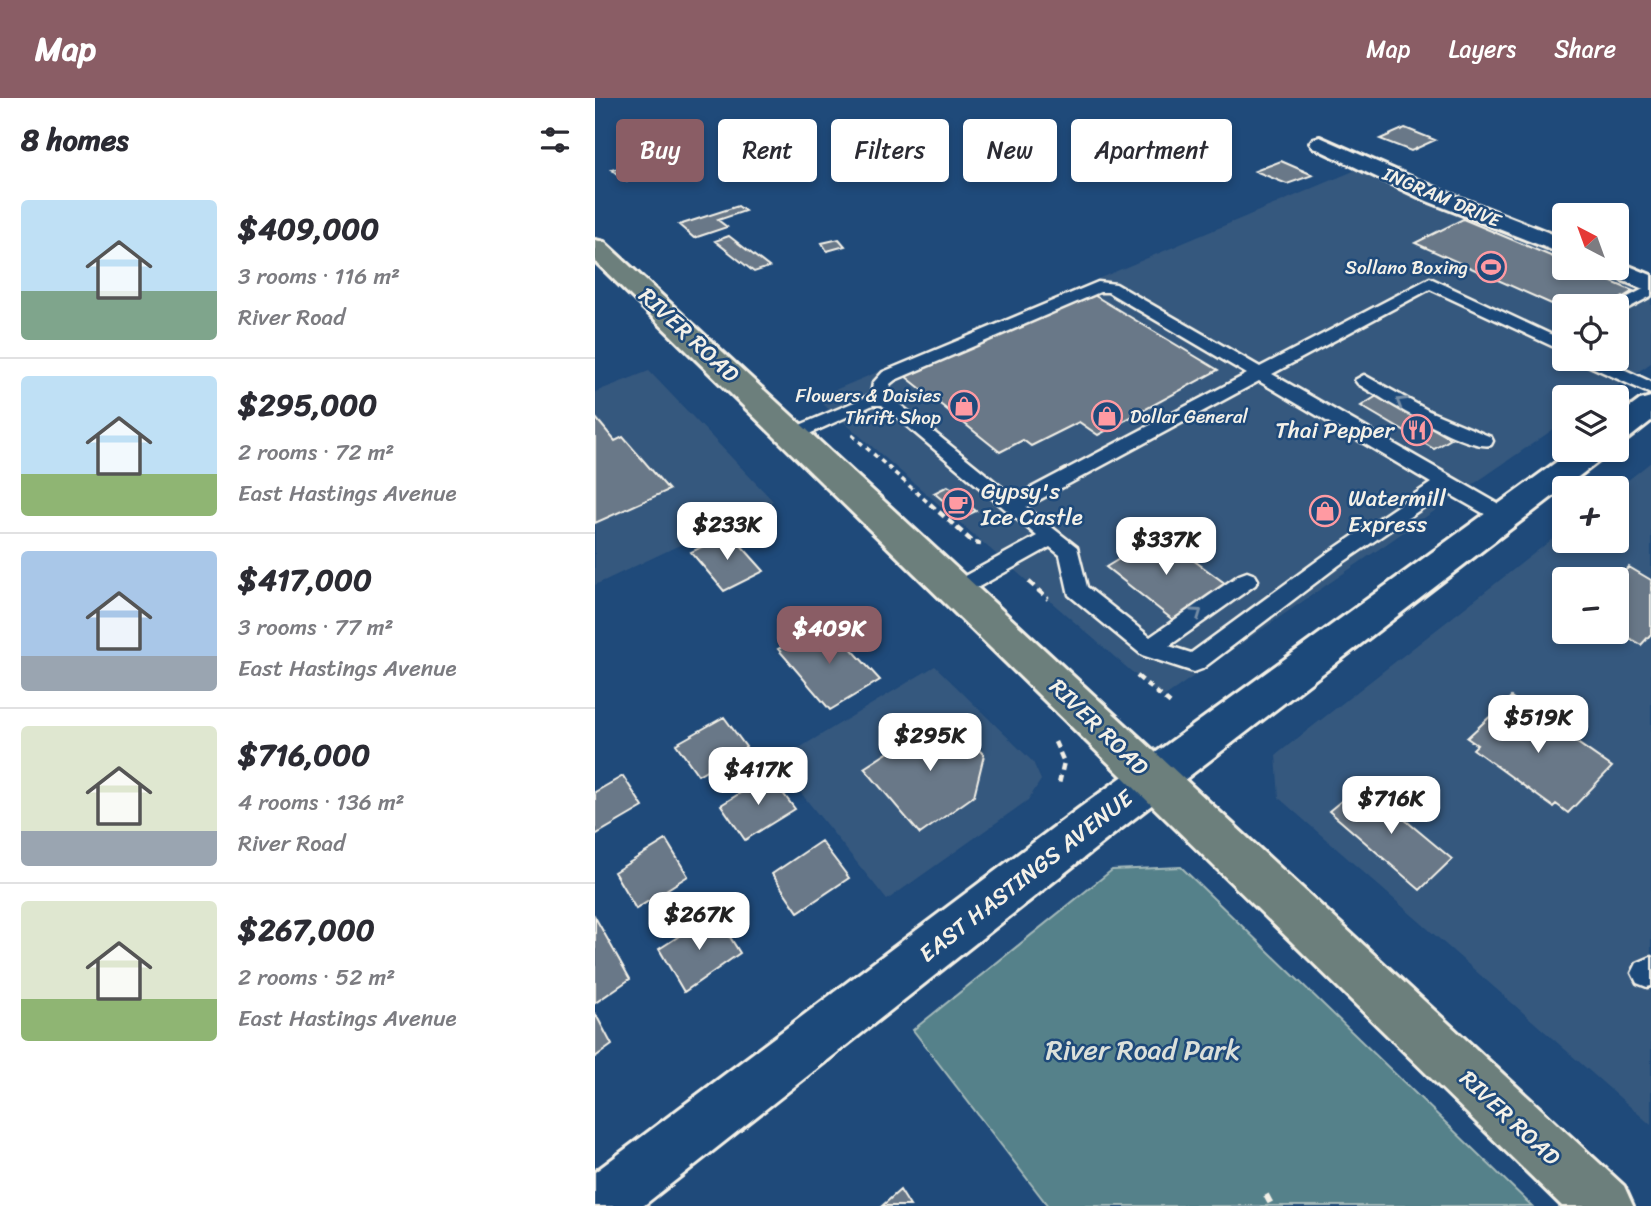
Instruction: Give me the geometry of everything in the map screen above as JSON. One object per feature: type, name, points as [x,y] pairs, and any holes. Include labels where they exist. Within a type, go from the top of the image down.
[{"type":"main road","name":"INGRAM DRIVE","points":[[1320,143],[1435,196],[1552,243]]},
{"type":"main road","name":"RIVER ROAD","points":[[595,247],[958,589],[1604,1206]]},
{"type":"main road","points":[[1629,276],[1651,287]]},
{"type":"main road","points":[[1629,423],[1651,406]]},
{"type":"main road","name":"EAST HASTINGS AVENUE","points":[[597,1206],[1153,778],[1577,462]]},
{"type":"lane","points":[[1012,506],[1430,283],[1552,340]]},
{"type":"lane","points":[[879,399],[882,383],[890,376],[1098,287],[1111,287],[1504,516]]},
{"type":"lane","points":[[1629,301],[1651,287]]},
{"type":"lane","points":[[1615,371],[1651,388]]},
{"type":"lane","points":[[1364,380],[1423,415],[1484,440]]},
{"type":"lane","points":[[794,434],[879,399],[886,400],[1070,552],[1077,590],[1150,649],[1194,663],[1332,560],[1445,483]]},
{"type":"lane","points":[[958,589],[1051,537]]},
{"type":"lane","points":[[1150,649],[1177,627],[1247,580]]},
{"type":"path","points":[[1266,1195],[1272,1206]]},
{"type":"shaded area","points":[[1356,170],[1552,252],[1552,280],[1619,280],[1651,293],[1651,363],[1619,385],[1552,385],[1552,430],[1162,698],[816,398]]},
{"type":"shaded area","points":[[649,371],[773,501],[595,585],[595,392]]},
{"type":"shaded area","points":[[1651,462],[1651,1125],[1279,798],[1276,755],[1552,539],[1552,553],[1629,553],[1629,479]]},
{"type":"shaded area","points":[[935,666],[1033,762],[1041,780],[1028,800],[887,900],[776,762]]},
{"type":"green space","name":"River Road Park","points":[[1181,867],[1532,1206],[1048,1206],[913,1030],[1112,870]]},
{"type":"building","points":[[1405,128],[1435,140],[1411,151],[1380,139]]},
{"type":"building","points":[[1281,161],[1313,175],[1287,184],[1255,171]]},
{"type":"building","points":[[738,206],[745,211],[718,220],[727,227],[694,238],[679,225]]},
{"type":"building","points":[[1463,219],[1552,257],[1552,280],[1607,280],[1633,291],[1628,294],[1552,294],[1552,304],[1415,243]]},
{"type":"building","points":[[729,236],[769,267],[754,272],[715,241]]},
{"type":"building","points":[[839,239],[845,246],[827,251],[822,243]]},
{"type":"building","points":[[1092,294],[1218,370],[1098,435],[1079,422],[1031,446],[1023,440],[1000,452],[905,376]]},
{"type":"building","points":[[1377,396],[1451,439],[1434,449],[1361,406]]},
{"type":"building","points":[[595,417],[615,441],[623,437],[669,490],[595,523]]},
{"type":"building","name":"Gypsy's Ice Castle","points":[[948,486],[964,495],[960,498],[976,511],[963,517],[934,493]]},
{"type":"building","points":[[730,533],[764,571],[724,591],[691,552]]},
{"type":"building","points":[[1159,535],[1226,584],[1173,620],[1106,567]]},
{"type":"building","points":[[1629,567],[1651,580],[1651,634],[1641,645],[1629,638]]},
{"type":"building","points":[[827,622],[880,680],[830,710],[778,649]]},
{"type":"building","points":[[1511,697],[1612,767],[1568,813],[1556,804],[1553,807],[1473,749],[1477,745],[1467,738]]},
{"type":"building","points":[[946,715],[984,755],[974,796],[920,834],[864,768]]},
{"type":"building","points":[[724,717],[746,747],[698,775],[676,744]]},
{"type":"building","points":[[769,775],[795,809],[745,840],[721,805]]},
{"type":"building","points":[[623,776],[643,807],[595,835],[595,792]]},
{"type":"building","points":[[1362,784],[1452,859],[1420,890],[1329,811]]},
{"type":"building","points":[[666,840],[688,876],[636,909],[614,872]]},
{"type":"building","points":[[821,841],[849,878],[798,912],[772,874]]},
{"type":"building","points":[[715,913],[740,953],[684,992],[659,949]]},
{"type":"building","points":[[595,917],[630,979],[595,1003]]},
{"type":"building","points":[[595,1013],[612,1045],[595,1057]]},
{"type":"building","points":[[900,1190],[910,1206],[882,1206]]},
{"type":"place","name":"Sollano Boxing","points":[[1491,267]]},
{"type":"place","name":"Flowers & Daisies Thrift Shop","points":[[964,406]]},
{"type":"place","name":"Dollar General","points":[[1107,416]]},
{"type":"place","name":"Thai Pepper","points":[[1417,430]]},
{"type":"place","name":"Gypsy's Ice Castle","points":[[958,504]]},
{"type":"place","name":"Watermill Express","points":[[1325,511]]}]
